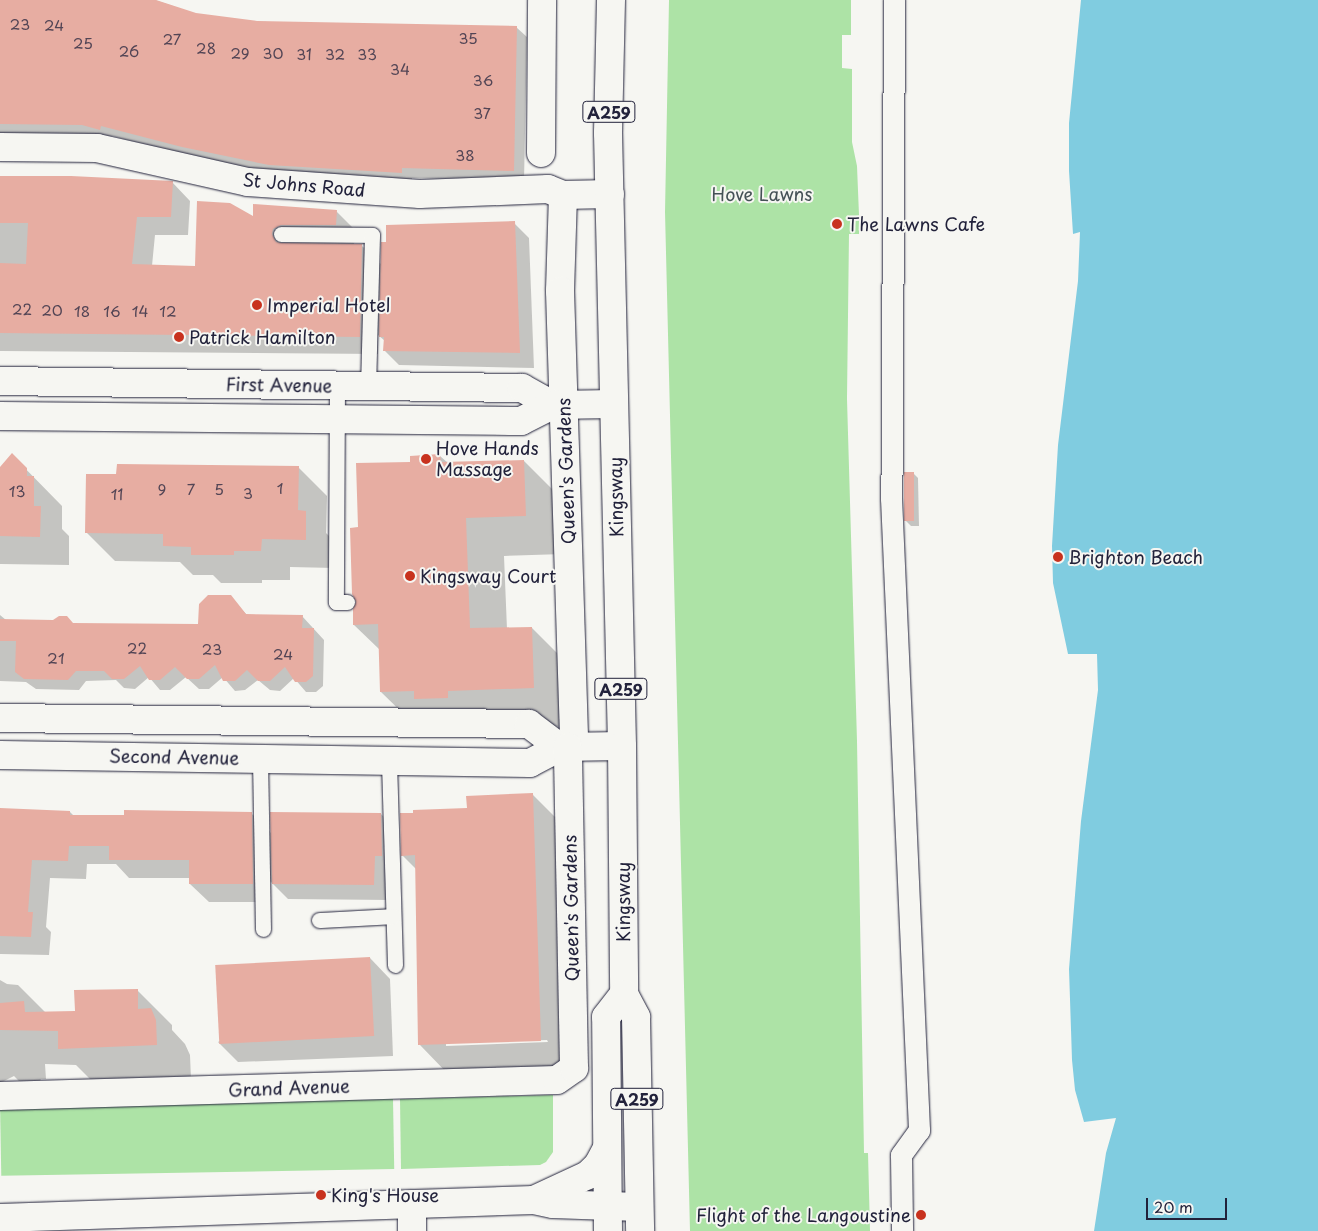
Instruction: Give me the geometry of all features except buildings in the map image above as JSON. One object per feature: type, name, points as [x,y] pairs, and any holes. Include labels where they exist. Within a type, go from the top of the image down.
[{"type":"street","points":[[541,153],[542,0]]},
{"type":"street","name":"Kingsway","points":[[611,0],[610,194],[622,746],[624,994],[636,1017],[639,1219]]},
{"type":"street","points":[[894,0],[891,498],[919,1130],[901,1155],[902,1231]]},
{"type":"street","name":"St Johns Road","points":[[0,147],[97,148],[248,182],[420,194],[548,189],[563,195],[610,194]]},
{"type":"street","name":"Queen's Gardens","points":[[563,195],[558,405],[574,1068]]},
{"type":"street","name":"First Avenue","points":[[0,381],[522,388],[558,405]]},
{"type":"street","name":"First Avenue","points":[[0,416],[520,421],[558,405],[614,404]]},
{"type":"street","name":"Second Avenue","points":[[0,718],[530,724],[567,747]]},
{"type":"street","points":[[348,723],[348,762]]},
{"type":"street","name":"Second Avenue","points":[[0,755],[260,758],[348,762],[530,763],[567,747],[622,746]]},
{"type":"street","name":"A259","points":[[608,1231],[606,1017],[624,994]]},
{"type":"street","name":"Grand Avenue","points":[[0,1096],[557,1080],[574,1068]]},
{"type":"street","points":[[534,1200],[588,1175],[598,1165],[606,1150]]},
{"type":"street","points":[[0,1218],[534,1200],[553,1204],[607,1204],[639,1219]]},
{"type":"street","points":[[412,1204],[412,1231]]},
{"type":"lane","points":[[281,234],[372,234],[368,386]]},
{"type":"lane","points":[[337,386],[336,602],[347,602]]},
{"type":"lane","points":[[260,758],[263,929]]},
{"type":"lane","points":[[389,762],[392,916],[395,965]]},
{"type":"lane","points":[[319,920],[392,916]]},
{"type":"green space","name":"Hove Lawns","points":[[669,0],[851,0],[851,35],[842,35],[842,68],[852,69],[852,142],[857,166],[859,234],[849,234],[847,399],[857,741],[864,1153],[868,1153],[870,1231],[690,1231],[665,212]]},
{"type":"green space","points":[[553,1095],[553,1152],[546,1162],[540,1165],[401,1169],[400,1099]]},
{"type":"green space","points":[[393,1099],[394,1169],[1,1176],[0,1106]]},
{"type":"water","points":[[1081,0],[1318,0],[1318,1231],[1094,1231],[1106,1153],[1116,1118],[1084,1122],[1075,1090],[1072,1060],[1069,969],[1081,821],[1098,690],[1097,654],[1068,654],[1053,583],[1052,546],[1058,445],[1078,281],[1080,232],[1073,234],[1069,171],[1069,123]]},
{"type":"place","name":"The Lawns Cafe","points":[[837,224]]},
{"type":"place","name":"Imperial Hotel","points":[[257,305]]},
{"type":"place","name":"Patrick Hamilton","points":[[179,337]]},
{"type":"place","name":"Hove Hands Massage","points":[[426,459]]},
{"type":"place","name":"Brighton Beach","points":[[1058,557]]},
{"type":"place","name":"Kingsway Court","points":[[410,576]]},
{"type":"place","name":"King's House","points":[[321,1195]]},
{"type":"place","name":"Flight of the Langoustine","points":[[921,1215]]}]
